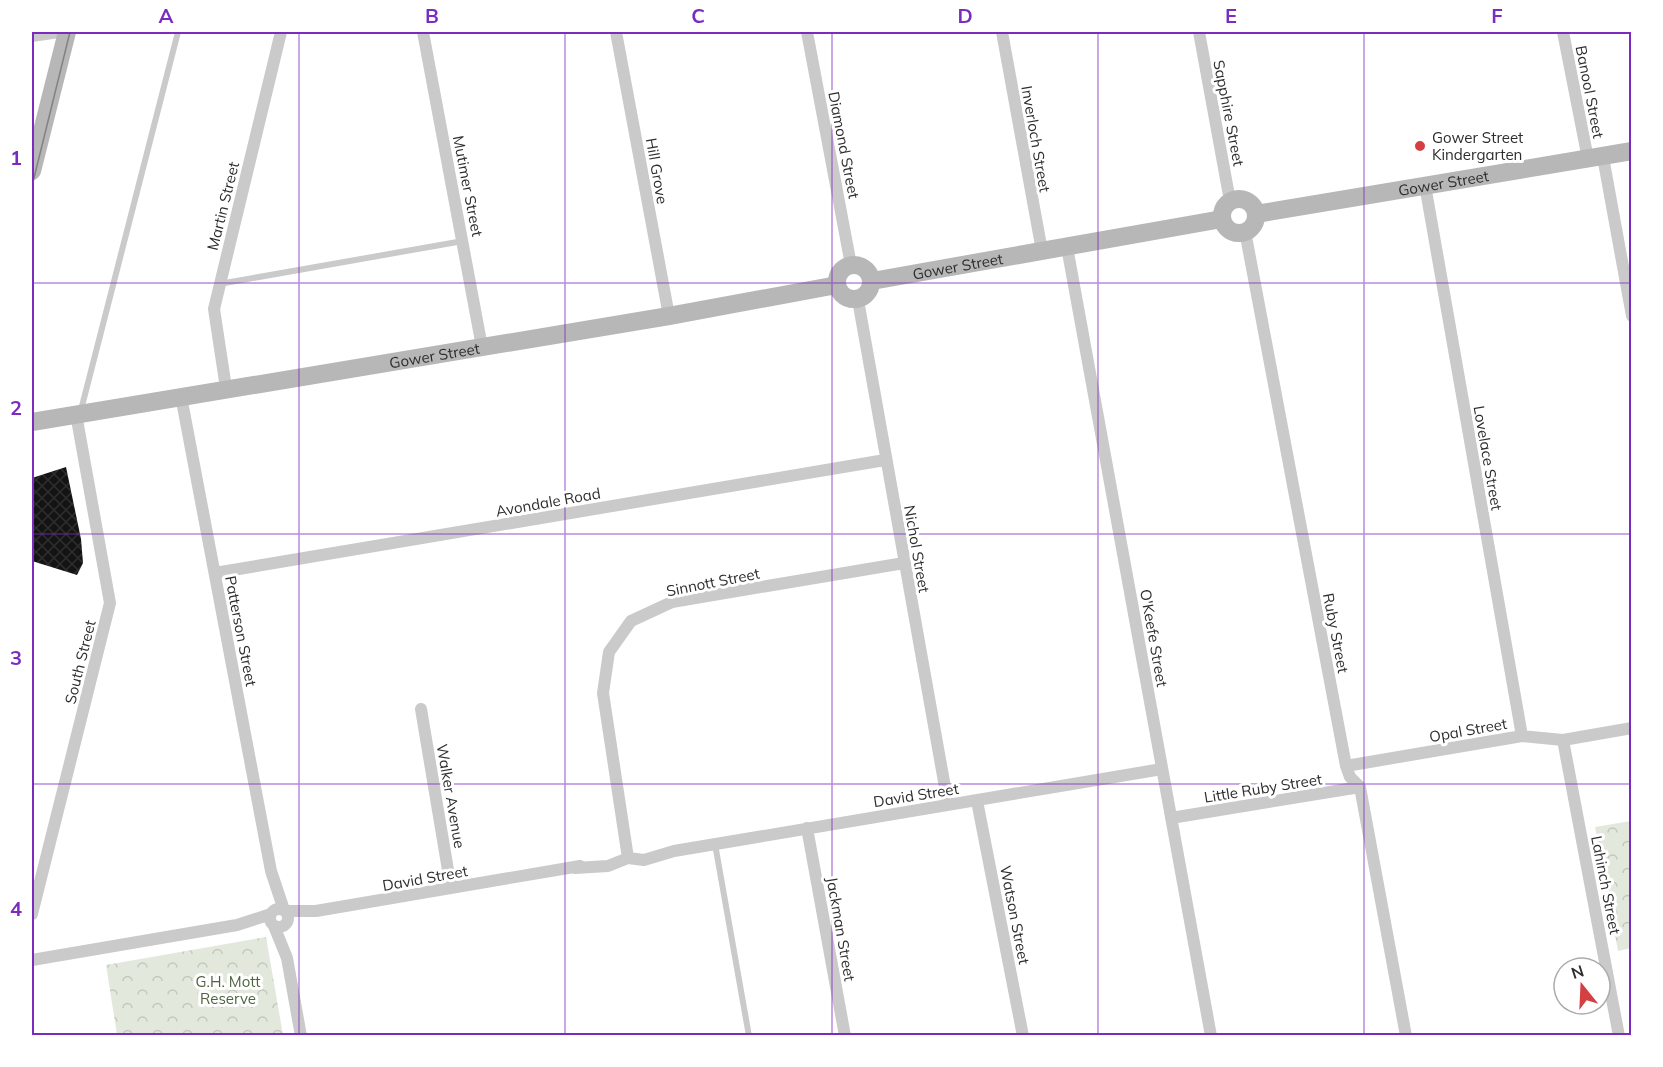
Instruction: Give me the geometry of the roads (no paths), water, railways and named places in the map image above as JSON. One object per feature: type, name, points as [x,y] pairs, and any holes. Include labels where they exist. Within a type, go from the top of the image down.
[{"type":"street","points":[[32,36],[59,32]]},
{"type":"street","points":[[32,171],[67,32]]},
{"type":"street","name":"Martin Street","points":[[226,388],[213,309],[282,32]]},
{"type":"street","name":"Mutimer Street","points":[[423,32],[483,347]]},
{"type":"street","name":"Hill Grove","points":[[616,32],[669,316]]},
{"type":"street","name":"Diamond Street","points":[[807,32],[851,265]]},
{"type":"street","name":"Inverloch Street","points":[[1002,32],[1042,251]]},
{"type":"street","name":"Sapphire Street","points":[[1199,32],[1230,201]]},
{"type":"street","name":"Banool Street","points":[[1563,32],[1632,316]]},
{"type":"street","name":"Gower Street","points":[[1256,214],[1632,152]]},
{"type":"street","name":"Lovelace Street","points":[[1425,185],[1522,736]]},
{"type":"street","points":[[1237,198],[1250,202],[1256,214],[1254,225],[1239,233],[1228,229],[1222,219],[1223,208],[1230,201],[1237,198]]},
{"type":"street","name":"Gower Street","points":[[872,281],[1222,219]]},
{"type":"street","name":"Ruby Street","points":[[1245,231],[1346,766],[1350,777],[1360,787],[1406,1035]]},
{"type":"street","name":"O'Keefe Street","points":[[1067,247],[1211,1035]]},
{"type":"street","points":[[851,265],[866,269],[872,281],[869,292],[858,300],[844,297],[837,285],[839,273],[851,265]]},
{"type":"street","name":"Gower Street","points":[[32,422],[669,316],[837,285]]},
{"type":"street","name":"Nichol Street","points":[[858,300],[948,804]]},
{"type":"street","name":"Patterson Street","points":[[181,396],[301,1035]]},
{"type":"street","points":[[32,411],[73,415]]},
{"type":"street","name":"South Street","points":[[32,914],[110,603],[73,415]]},
{"type":"street","name":"Avondale Road","points":[[215,573],[885,460]]},
{"type":"street","name":"Sinnott Street","points":[[627,854],[603,693],[609,652],[631,621],[672,602],[904,563]]},
{"type":"street","name":"Walker Avenue","points":[[421,709],[451,888]]},
{"type":"street","name":"Opal Street","points":[[1346,766],[1522,736],[1563,740],[1632,728]]},
{"type":"street","name":"Lahinch Street","points":[[1563,740],[1619,1035]]},
{"type":"street","name":"David Street","points":[[32,960],[451,888],[574,868],[608,866],[627,854],[644,860],[675,851],[807,828],[1162,770]]},
{"type":"street","name":"Little Ruby Street","points":[[1171,818],[1360,787]]},
{"type":"street","name":"Watson Street","points":[[977,801],[1023,1035]]},
{"type":"street","name":"Jackman Street","points":[[807,828],[844,1035]]},
{"type":"lane","points":[[73,415],[178,32]]},
{"type":"lane","points":[[218,284],[463,242]]},
{"type":"lane","points":[[715,844],[749,1035]]},
{"type":"tram line","points":[[32,186],[70,32]]},
{"type":"place","name":"Gower Street Kindergarten","points":[[1420,146]]},
{"type":"park label","name":"G.H. Mott Reserve","points":[[228,990]]}]
